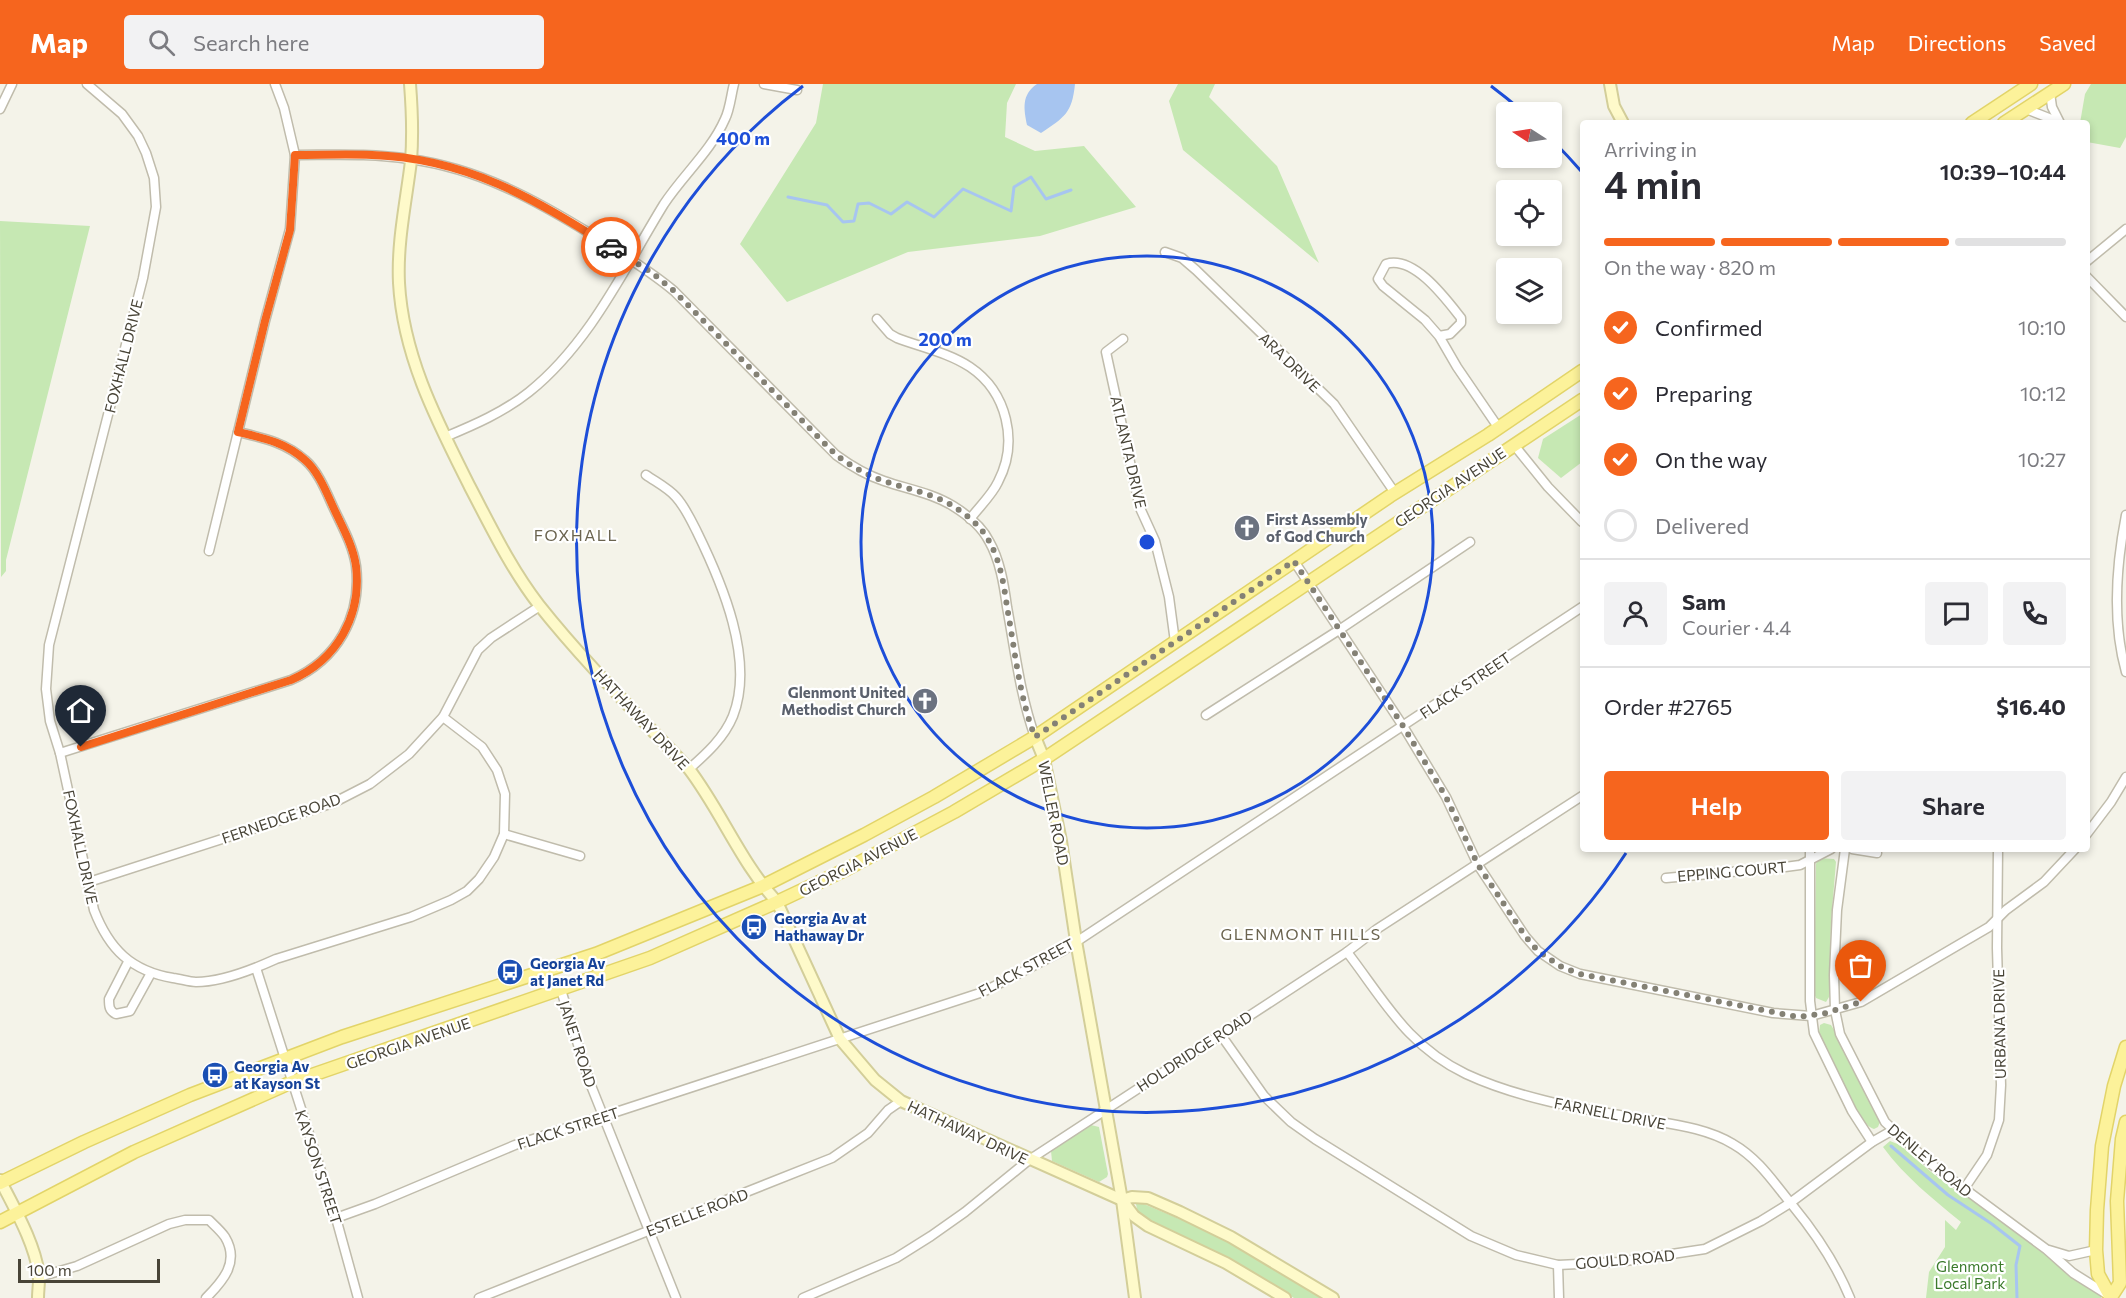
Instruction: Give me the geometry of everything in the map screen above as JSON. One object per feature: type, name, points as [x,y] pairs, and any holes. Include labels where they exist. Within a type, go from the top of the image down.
[{"type":"main road","points":[[1977,120],[2031,84]]},
{"type":"main road","points":[[2009,120],[2064,84]]},
{"type":"main road","name":"GEORGIA AVENUE","points":[[0,1182],[179,1100],[285,1058],[342,1037],[596,954],[763,886],[864,836],[1035,737],[1395,493],[1580,372]]},
{"type":"main road","name":"GEORGIA AVENUE","points":[[0,1222],[135,1152],[292,1082],[650,958],[847,869],[934,823],[1044,759],[1580,401]]},
{"type":"main road","points":[[2114,1298],[2098,1274],[2096,1250],[2102,1146],[2114,1086],[2126,1047]]},
{"type":"main road","points":[[2114,1298],[2121,1283],[2117,1201],[2122,1139],[2126,1122]]},
{"type":"street","points":[[0,109],[12,84]]},
{"type":"street","name":"FOXHALL DRIVE","points":[[87,84],[122,114],[138,136],[154,178],[156,207],[142,278],[49,645],[46,689],[50,721],[60,753],[94,910],[100,927],[128,962],[151,973],[196,982],[256,968],[276,959],[411,917],[467,891],[479,879],[494,857],[504,834],[505,794],[497,770],[482,747],[442,717]]},
{"type":"street","points":[[209,551],[265,321],[290,230],[295,155],[284,108],[275,84]]},
{"type":"street","name":"HATHAWAY DRIVE","points":[[410,84],[411,159],[400,236],[399,284],[416,370],[445,437],[497,539],[540,606],[704,788],[763,886],[777,902],[840,1039],[875,1080],[901,1101],[1122,1200],[1134,1216],[1148,1226],[1226,1263],[1285,1298]]},
{"type":"street","points":[[445,437],[508,407],[529,392],[553,371],[583,335],[666,202],[719,133],[726,117],[734,84]]},
{"type":"street","points":[[764,84],[797,90]]},
{"type":"street","points":[[1610,84],[1614,106],[1621,120]]},
{"type":"street","points":[[2050,93],[2057,120]]},
{"type":"street","points":[[2026,109],[2053,120]]},
{"type":"street","name":"WELLER ROAD","points":[[295,155],[373,155],[411,159],[460,169],[512,189],[544,205],[651,272],[674,291],[836,455],[858,471],[934,497],[954,507],[970,519],[989,539],[996,555],[1004,588],[1026,714],[1044,759],[1061,841],[1076,941],[1122,1200],[1133,1297]]},
{"type":"street","points":[[2090,259],[2126,229]]},
{"type":"street","name":"ARA DRIVE","points":[[1165,252],[1182,258],[1196,270],[1334,404],[1395,493]]},
{"type":"street","points":[[1439,336],[1450,334],[1461,323],[1461,318],[1438,289],[1404,263],[1386,264],[1378,279],[1383,286],[1425,320],[1439,336],[1498,427]]},
{"type":"street","points":[[2090,280],[2126,317]]},
{"type":"street","points":[[877,319],[890,334],[897,338],[954,358],[969,366],[983,377],[1002,405],[1009,428],[1007,460],[998,483],[970,519]]},
{"type":"street","name":"ATLANTA DRIVE","points":[[1123,339],[1106,352],[1140,508],[1155,541],[1169,597],[1175,642]]},
{"type":"street","points":[[60,753],[291,680],[307,673],[328,656],[341,640],[354,609],[357,583],[356,564],[350,542],[324,488],[307,462],[288,447],[273,440],[238,432]]},
{"type":"street","points":[[1514,445],[1548,487],[1580,520]]},
{"type":"street","points":[[646,475],[675,495],[713,564],[731,618],[740,666],[739,693],[732,718],[715,745],[689,769]]},
{"type":"street","points":[[2126,514],[2120,544],[2117,592],[2121,654],[2126,672]]},
{"type":"street","points":[[1206,715],[1339,630],[1470,542]]},
{"type":"street","points":[[1294,561],[1403,726],[1446,797],[1478,865],[1531,943],[1538,951],[1560,966],[1580,974],[1773,1013],[1811,1016],[1861,1002],[1980,933],[2044,882],[2071,852]]},
{"type":"street","name":"FERNEDGE ROAD","points":[[89,882],[333,803],[370,784],[409,754],[442,717],[478,650],[491,638],[540,606]]},
{"type":"street","name":"FLACK STREET","points":[[336,1218],[515,1145],[983,992],[1064,950],[1580,608]]},
{"type":"street","points":[[2090,830],[2126,777]]},
{"type":"street","name":"HOLDRIDGE ROAD","points":[[803,1298],[896,1258],[965,1212],[1029,1160],[1105,1108],[1221,1035],[1252,1012],[1347,952],[1377,929],[1580,796]]},
{"type":"street","points":[[504,834],[580,856]]},
{"type":"street","name":"DENLEY ROAD","points":[[1845,852],[1837,910],[1835,1010],[1840,1034],[1885,1122],[1931,1164],[2046,1249],[2073,1273],[2114,1298]]},
{"type":"street","points":[[1871,852],[1877,853]]},
{"type":"street","name":"URBANA DRIVE","points":[[1964,1189],[1988,1155],[1999,1120],[2001,1085],[1997,948],[1998,852]]},
{"type":"street","name":"EPPING COURT","points":[[1666,878],[1800,865],[1811,854]]},
{"type":"street","name":"DENLEY ROAD","points":[[1811,854],[1811,1016],[1814,1033],[1830,1070],[1872,1142]]},
{"type":"street","name":"FARNELL DRIVE","points":[[1347,952],[1388,1011],[1410,1035],[1432,1053],[1464,1073],[1517,1094],[1696,1129],[1733,1144],[1768,1173],[1822,1245],[1837,1269],[1850,1298]]},
{"type":"street","points":[[128,962],[109,999],[111,1012],[121,1015],[130,1011],[151,973]]},
{"type":"street","name":"KAYSON STREET","points":[[256,968],[336,1218],[358,1298]]},
{"type":"street","name":"JANET ROAD","points":[[561,990],[590,1083],[676,1298]]},
{"type":"street","name":"GOULD ROAD","points":[[1221,1035],[1264,1096],[1291,1122],[1315,1139],[1471,1236],[1516,1255],[1558,1264],[1618,1262],[1705,1248],[1761,1221],[1790,1203],[1872,1142],[1893,1130]]},
{"type":"street","name":"ESTELLE ROAD","points":[[479,1298],[832,1158],[868,1133],[888,1110],[901,1101]]},
{"type":"street","points":[[0,1182],[31,1246],[39,1277],[38,1298]]},
{"type":"street","name":"HATHAWAY DRIVE","points":[[1122,1200],[1132,1197],[1148,1198],[1180,1212],[1231,1237],[1333,1298]]},
{"type":"street","points":[[39,1277],[77,1266],[169,1224],[185,1220],[209,1220],[225,1237],[231,1251],[230,1267],[223,1281],[206,1298]]},
{"type":"street","name":"DENLEY ROAD","points":[[2046,1249],[2069,1256],[2096,1250]]},
{"type":"street","points":[[1558,1264],[1559,1298]]},
{"type":"green space","points":[[823,84],[1016,84],[1007,103],[1005,137],[1035,151],[1084,146],[1136,207],[1040,236],[908,252],[787,302],[740,244],[816,123]]},
{"type":"green space","points":[[1178,84],[1215,84],[1209,97],[1277,166],[1319,263],[1183,150],[1169,101]]},
{"type":"green space","points":[[2091,84],[2126,84],[2126,137],[2120,148],[2090,143],[2090,120],[2081,120],[2085,94]]},
{"type":"green space","points":[[0,221],[90,226],[6,560],[6,571],[1,577]]},
{"type":"green space","points":[[1580,415],[1580,464],[1561,478],[1538,458],[1543,439]]},
{"type":"green space","points":[[1818,858],[1834,859],[1836,862],[1831,922],[1829,997],[1826,1002],[1816,998],[1814,993],[1816,864]]},
{"type":"green space","points":[[1824,1023],[1831,1025],[1836,1033],[1880,1122],[1874,1129],[1859,1115],[1836,1070],[1819,1033],[1820,1025]]},
{"type":"green space","points":[[1091,1125],[1099,1127],[1108,1174],[1099,1182],[1052,1161],[1051,1151]]},
{"type":"green space","name":"Glenmont Local Park","points":[[1890,1141],[1900,1145],[1960,1194],[1964,1189],[2101,1295],[2101,1298],[1926,1298],[1929,1272],[1945,1247],[1945,1220],[1956,1230],[1961,1222],[1920,1187],[1892,1158],[1883,1147]]},
{"type":"green space","points":[[1139,1202],[1201,1228],[1256,1256],[1323,1298],[1294,1298],[1241,1266],[1138,1214],[1136,1204]]},
{"type":"water","points":[[1037,84],[1075,84],[1072,102],[1066,113],[1041,133],[1027,125],[1025,113],[1028,93]]},
{"type":"waterway","points":[[788,197],[827,205],[843,222],[854,221],[858,204],[869,203],[891,214],[907,202],[934,217],[963,189],[1011,211],[1014,187],[1031,177],[1046,199],[1071,190]]},
{"type":"waterway","points":[[1891,1146],[1948,1195],[2020,1246],[2016,1265],[2017,1298]]},
{"type":"way so far","points":[[611,247],[651,272],[674,291],[836,455],[858,471],[934,497],[954,507],[970,519],[989,539],[996,555],[1004,588],[1026,714],[1035,737],[1294,561],[1403,726],[1446,797],[1478,865],[1525,936],[1538,951],[1560,966],[1580,974],[1798,1017],[1826,1013],[1861,1002]]},
{"type":"place","name":"First Assembly of God Church","points":[[1247,528]]},
{"type":"place","name":"Glenmont United Methodist Church","points":[[925,701]]},
{"type":"place","name":"Georgia Av at Hathaway Dr","points":[[754,927]]},
{"type":"place","name":"Georgia Av at Janet Rd","points":[[510,972]]},
{"type":"place","name":"Georgia Av at Kayson St","points":[[215,1075]]},
{"type":"district","name":"FOXHALL","points":[[576,534]]},
{"type":"district","name":"GLENMONT HILLS","points":[[1301,933]]},
{"type":"route","points":[[81,747],[307,673],[328,656],[341,640],[354,609],[357,583],[356,564],[350,542],[324,488],[307,462],[288,447],[273,440],[238,432],[290,230],[295,155],[373,155],[411,159],[460,169],[512,189],[544,205],[611,247]]}]
